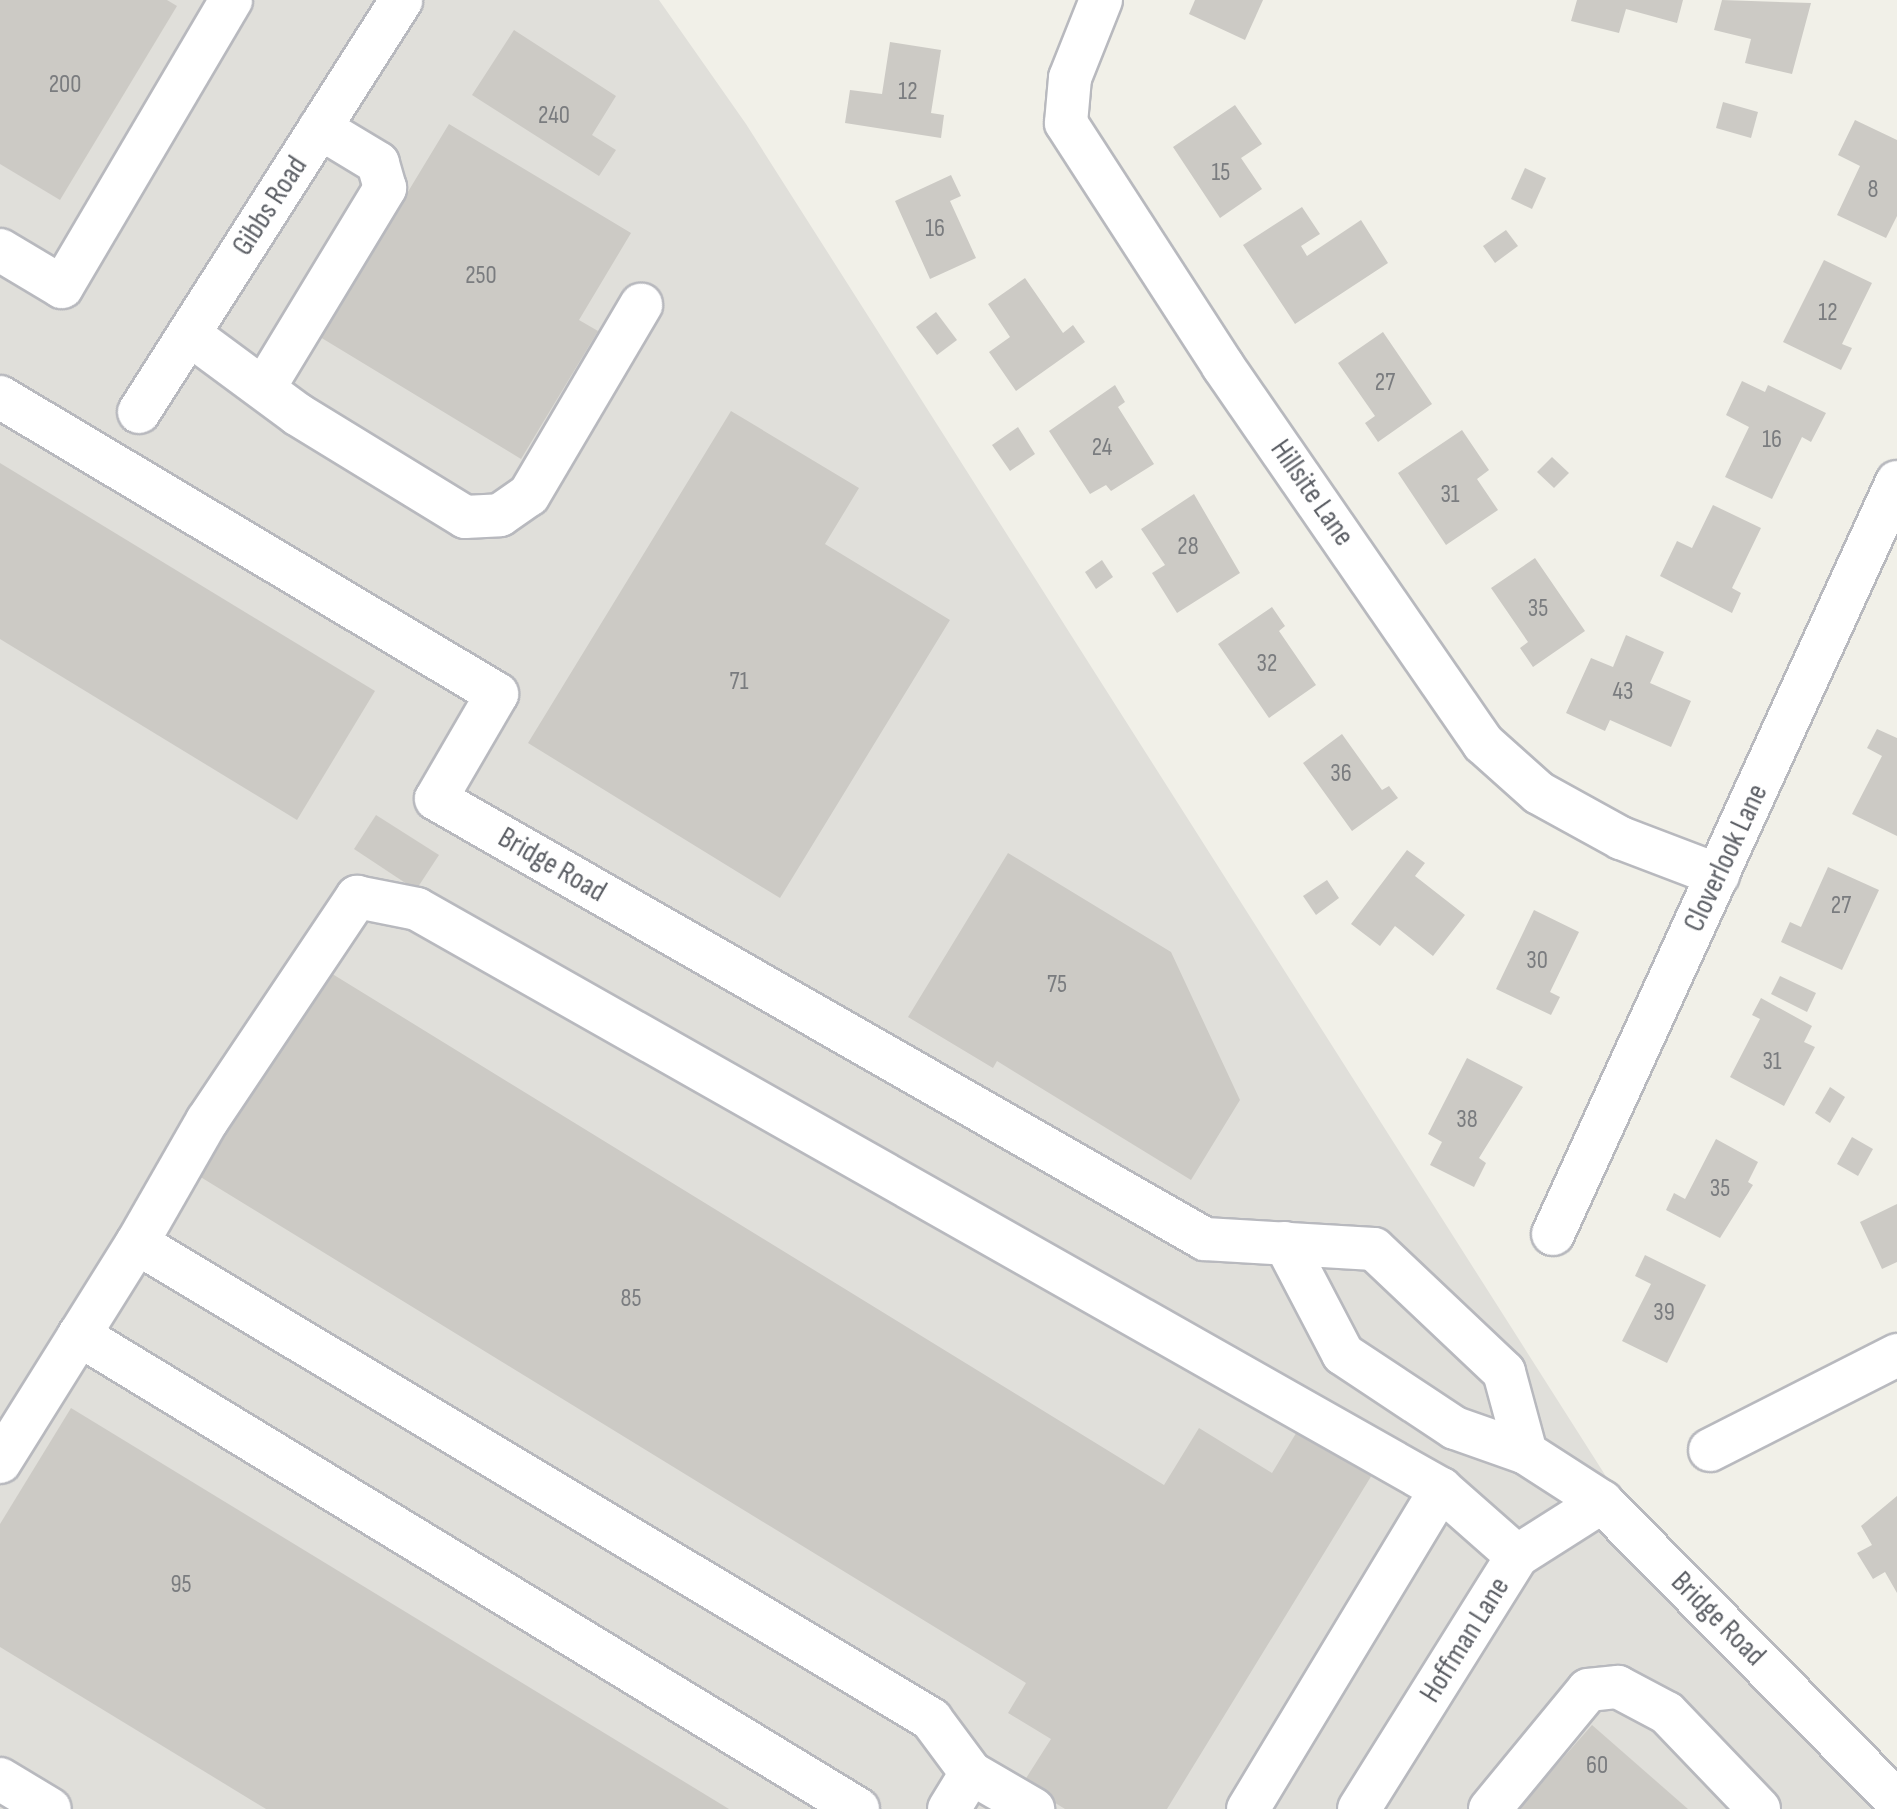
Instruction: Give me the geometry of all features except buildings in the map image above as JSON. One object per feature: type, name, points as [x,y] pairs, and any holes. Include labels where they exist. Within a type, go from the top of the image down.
[{"type":"street","points":[[0,250],[62,287],[230,0]]},
{"type":"street","name":"Gibbs Road","points":[[139,412],[401,0]]},
{"type":"street","name":"Hillsite Lane","points":[[1101,0],[1070,78],[1066,123],[1223,366],[1483,743],[1540,793],[1621,838],[1718,875]]},
{"type":"street","points":[[264,388],[385,188],[378,164],[320,128]]},
{"type":"street","points":[[188,334],[264,388],[466,517],[500,516],[528,495],[641,305]]},
{"type":"street","name":"Bridge Road","points":[[0,397],[497,694],[436,798],[1205,1239],[1374,1249],[1504,1372],[1526,1453]]},
{"type":"street","name":"Cloverlook Lane","points":[[1554,1234],[1897,482]]},
{"type":"street","points":[[0,1462],[207,1121],[357,897],[417,908],[1441,1489],[1516,1556]]},
{"type":"street","points":[[137,1242],[931,1719],[971,1772],[1033,1809]]},
{"type":"street","name":"Bridge Road","points":[[1285,1243],[1344,1354],[1455,1428],[1526,1453],[1602,1502],[1897,1802]]},
{"type":"street","points":[[79,1335],[858,1809]]},
{"type":"street","points":[[1710,1450],[1897,1355]]},
{"type":"street","points":[[1248,1809],[1441,1489]]},
{"type":"street","name":"Hoffman Lane","points":[[1360,1809],[1516,1556],[1602,1502]]},
{"type":"street","points":[[1490,1809],[1588,1690],[1618,1687],[1667,1712],[1759,1809]]},
{"type":"street","points":[[949,1809],[971,1772]]},
{"type":"street","points":[[0,1779],[50,1809]]},
{"type":"shaded area","points":[[0,0],[659,0],[746,124],[1621,1500],[1897,1809],[0,1809]]}]
